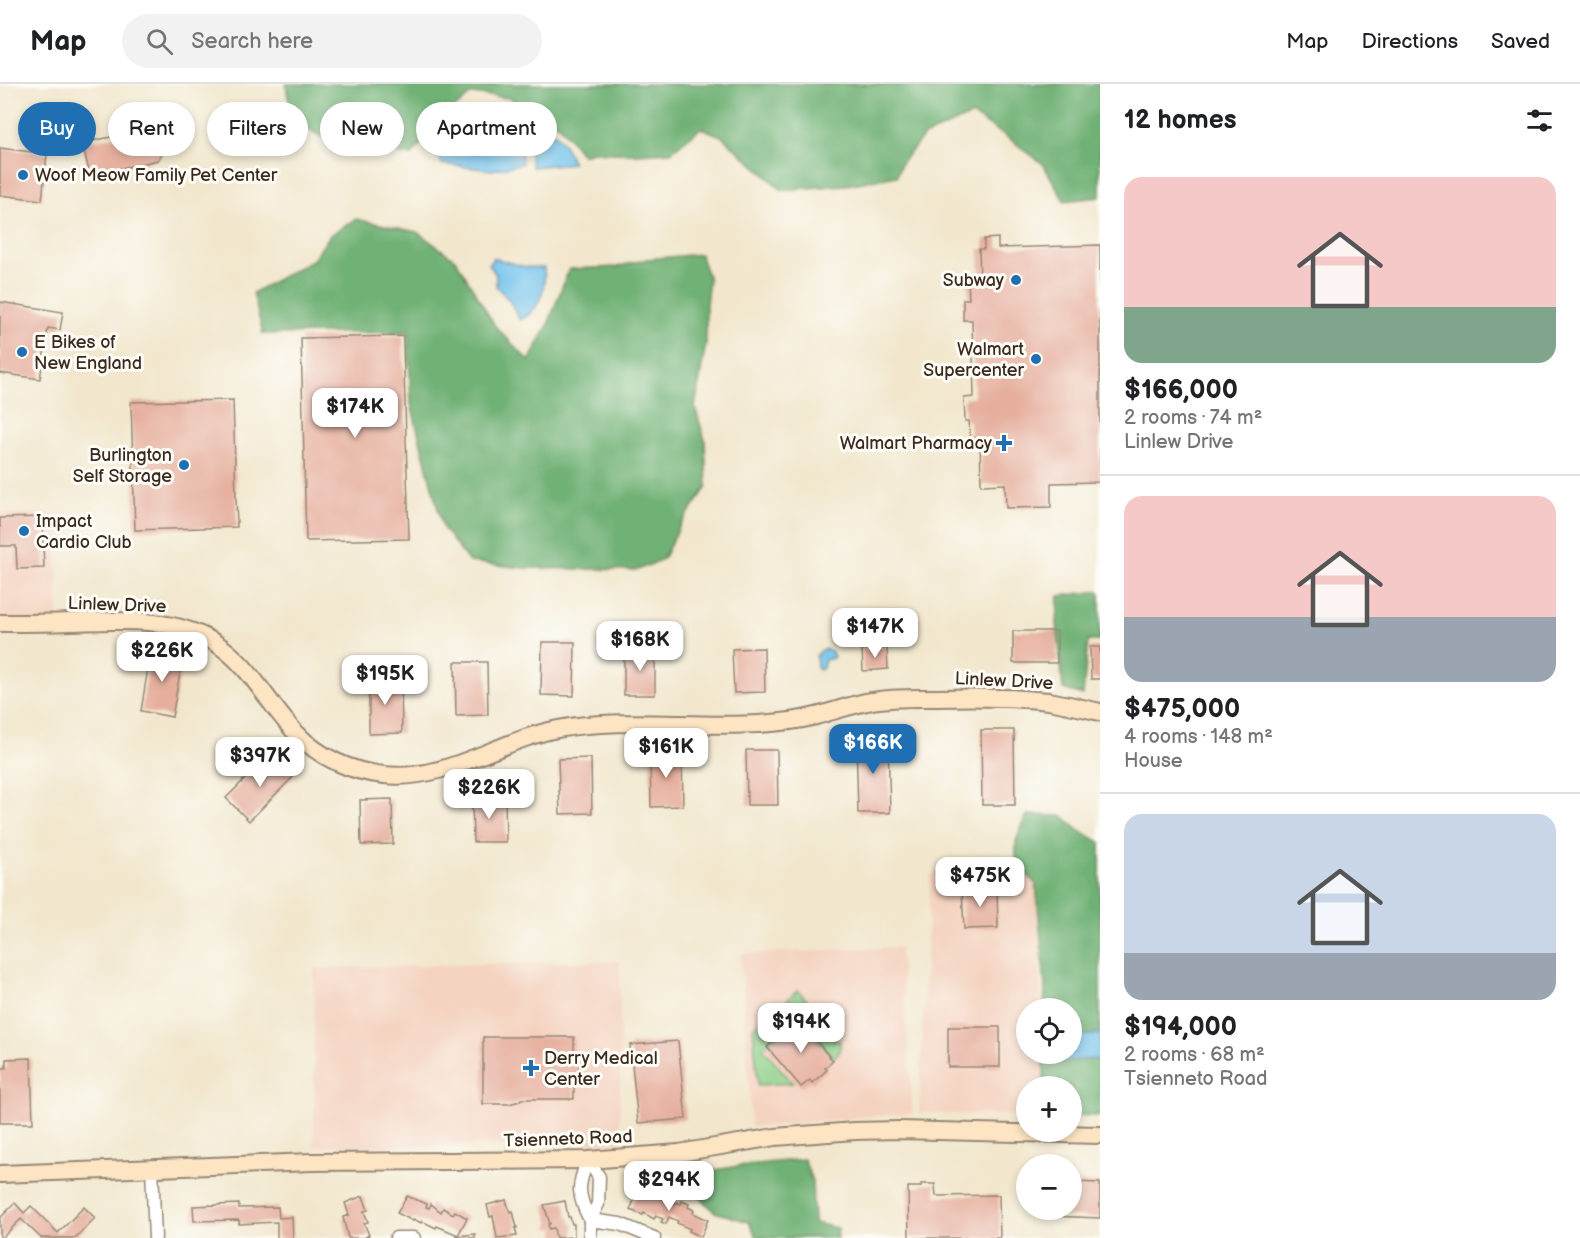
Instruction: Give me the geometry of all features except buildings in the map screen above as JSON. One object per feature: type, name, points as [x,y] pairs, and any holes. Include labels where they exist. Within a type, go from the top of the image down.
[{"type":"street","name":"Linlew Drive","points":[[0,623],[135,621],[176,626],[195,633],[213,641],[244,668],[290,726],[321,754],[355,770],[386,776],[417,775],[442,770],[531,736],[558,729],[590,725],[774,723],[813,717],[873,701],[922,698],[999,698],[1045,701],[1100,712]]},
{"type":"street","name":"Tsienneto Road","points":[[0,1174],[312,1162],[588,1160],[679,1153],[775,1137],[855,1131],[1100,1135]]},
{"type":"street","points":[[588,1160],[579,1179],[580,1192],[590,1220],[590,1238]]},
{"type":"street","points":[[588,1160],[598,1177],[598,1204],[590,1220]]},
{"type":"street","points":[[152,1168],[155,1238]]},
{"type":"street","points":[[590,1220],[620,1224],[654,1238]]},
{"type":"street","points":[[396,1238],[414,1238]]},
{"type":"shaded area","points":[[0,513],[56,513],[58,620],[0,621]]},
{"type":"shaded area","points":[[1016,863],[1036,884],[1041,998],[1016,998],[1016,1064],[1042,1064],[1043,1076],[1016,1076],[1016,1115],[919,1113],[930,875],[946,868]]},
{"type":"shaded area","points":[[900,947],[913,1113],[751,1127],[741,954]]},
{"type":"shaded area","points":[[620,961],[620,1143],[314,1147],[314,968]]},
{"type":"green space","points":[[286,84],[1100,84],[1100,197],[1064,201],[1043,164],[1003,134],[972,115],[924,136],[901,163],[897,176],[846,185],[782,190],[721,136],[701,128],[671,152],[635,154],[593,152],[582,155],[557,124],[557,102],[516,102],[509,98],[471,94],[462,102],[416,102],[416,150],[412,155],[404,154],[404,102],[320,102],[320,136],[308,129],[308,102],[289,102]]},
{"type":"green space","points":[[356,219],[417,232],[456,260],[495,326],[529,361],[547,327],[569,269],[617,267],[647,259],[700,254],[709,279],[706,343],[695,407],[705,440],[707,487],[681,524],[663,559],[638,570],[525,568],[469,562],[443,528],[427,468],[411,404],[408,332],[263,334],[253,293],[314,259],[330,235]]},
{"type":"green space","points":[[1100,591],[1100,641],[1088,641],[1083,695],[1063,689],[1057,623],[1059,596]]},
{"type":"green space","points":[[1027,815],[1063,816],[1078,830],[1100,842],[1100,1116],[1082,1115],[1082,1076],[1044,1076],[1044,1064],[1082,1064],[1082,998],[1044,998],[1036,884],[1016,863],[1016,841]]},
{"type":"green space","points":[[798,990],[834,1032],[834,1041],[840,1041],[840,1052],[833,1058],[785,1002]]},
{"type":"green space","points":[[782,1003],[796,1020],[763,1048],[793,1083],[758,1085],[753,1028]]},
{"type":"green space","points":[[804,1159],[812,1181],[814,1223],[838,1228],[837,1238],[757,1238],[749,1222],[715,1212],[678,1176],[746,1165]]},
{"type":"water","points":[[557,136],[573,163],[532,167],[530,156],[557,156]]},
{"type":"water","points":[[438,156],[521,156],[522,164],[492,170],[442,164]]},
{"type":"water","points":[[493,258],[526,267],[544,268],[543,291],[537,305],[520,320],[509,300],[496,286],[496,275],[489,264]]},
{"type":"water","points":[[824,649],[831,651],[834,656],[825,660],[820,670],[817,668],[816,656]]},
{"type":"water","points":[[1100,1032],[1100,1060],[1082,1060],[1082,1035],[1094,1035]]},
{"type":"place","name":"Woof Meow Family Pet Center","points":[[23,175]]},
{"type":"place","name":"Subway","points":[[1016,280]]},
{"type":"place","name":"E Bikes of New England","points":[[22,352]]},
{"type":"place","name":"Walmart Supercenter","points":[[1036,359]]},
{"type":"place","name":"Walmart Pharmacy","points":[[1004,443]]},
{"type":"place","name":"Burlington Self Storage","points":[[184,465]]},
{"type":"place","name":"Impact Cardio Club","points":[[24,531]]},
{"type":"place","name":"Derry Medical Center","points":[[531,1068]]}]
